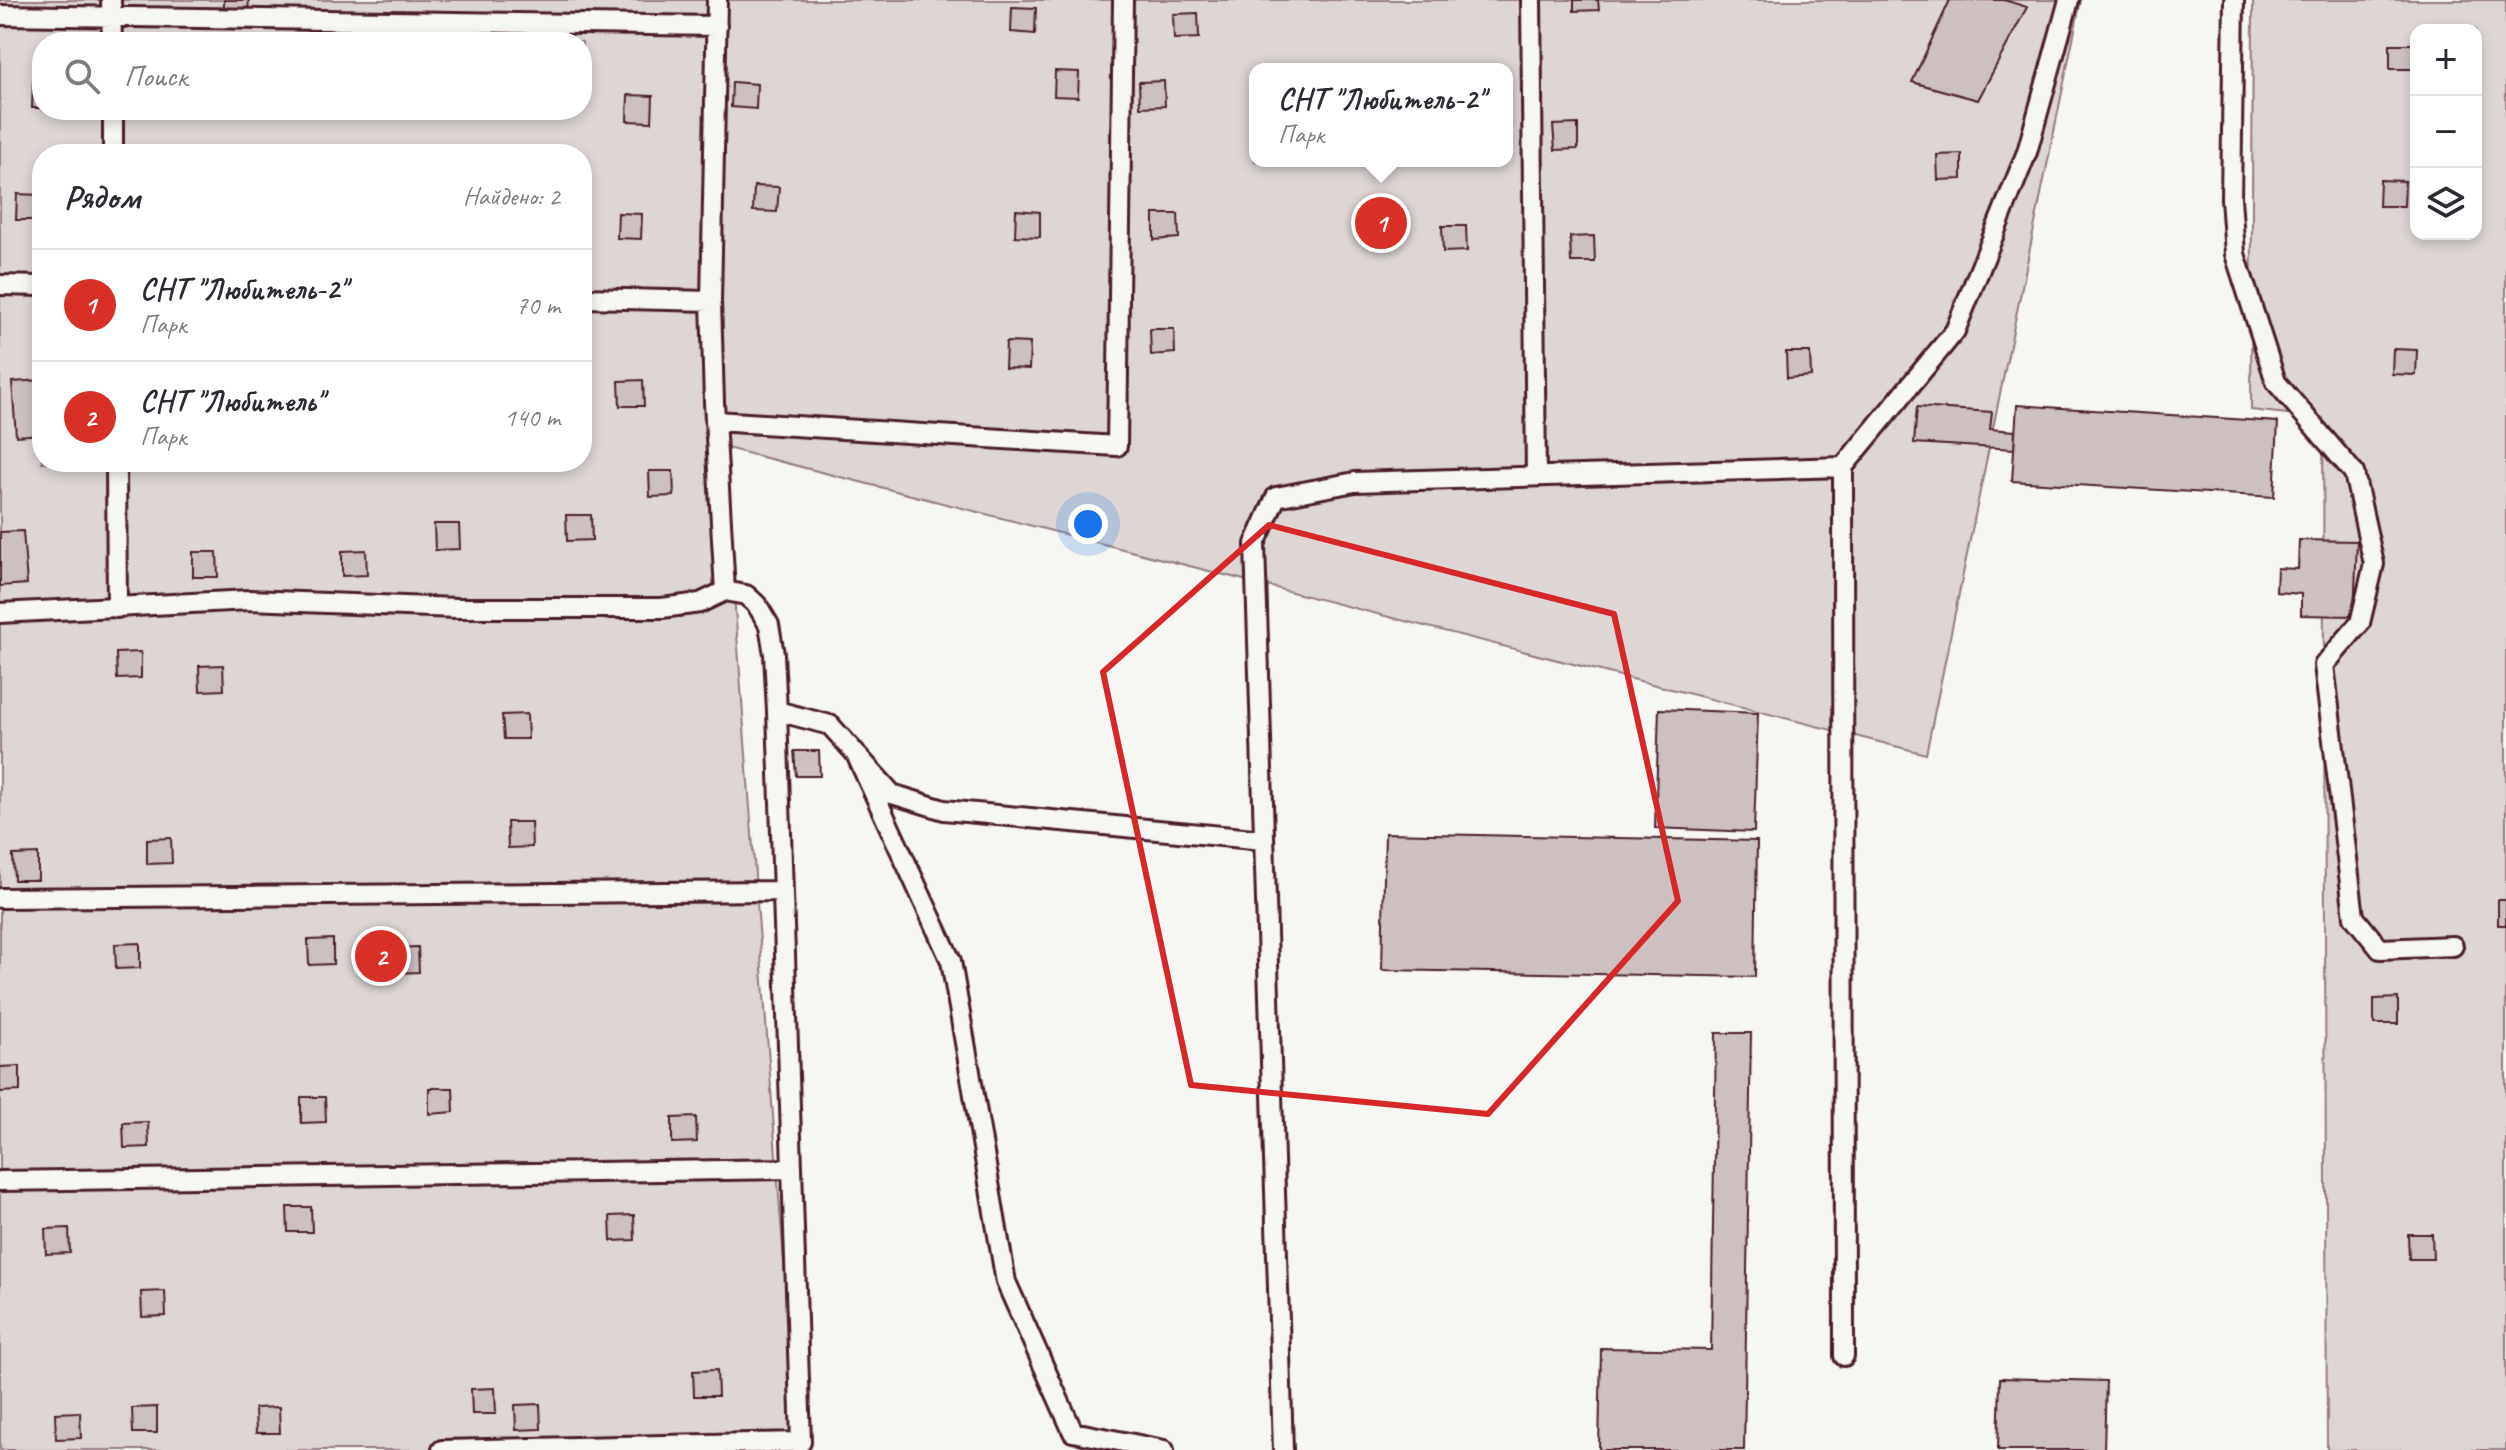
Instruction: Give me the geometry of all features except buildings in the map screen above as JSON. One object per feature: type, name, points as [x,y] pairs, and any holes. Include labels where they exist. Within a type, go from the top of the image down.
[{"type":"lane","points":[[717,0],[711,301],[725,591]]},
{"type":"lane","points":[[715,421],[1117,446],[1123,0]]},
{"type":"lane","points":[[1531,0],[1536,476]]},
{"type":"lane","points":[[1844,1356],[1843,467],[1955,331],[2027,152],[2069,0]]},
{"type":"lane","points":[[2234,0],[2231,198],[2235,254],[2276,382],[2354,473],[2374,564],[2360,623],[2324,665],[2354,917],[2380,949],[2453,946]]},
{"type":"lane","points":[[0,15],[111,8],[717,26]]},
{"type":"lane","points":[[111,8],[112,32]]},
{"type":"lane","points":[[113,120],[113,144]]},
{"type":"lane","points":[[0,285],[32,286]]},
{"type":"lane","points":[[592,298],[711,301]]},
{"type":"lane","points":[[1283,1450],[1255,544],[1276,497],[1355,482],[1843,467]]},
{"type":"lane","points":[[116,472],[117,608]]},
{"type":"lane","points":[[0,613],[249,600],[456,608],[662,608],[700,603],[725,591],[746,595],[757,605],[769,625],[777,711],[801,1442],[442,1450]]},
{"type":"lane","points":[[777,711],[830,725],[892,794],[944,810],[1264,840]]},
{"type":"lane","points":[[855,752],[951,961],[1006,1282],[1073,1432],[1164,1450]]},
{"type":"lane","points":[[0,898],[782,891]]},
{"type":"lane","points":[[0,1181],[790,1169]]},
{"type":"highlighted area","points":[[1269,525],[1614,614],[1678,901],[1488,1114],[1191,1085],[1103,672]]},
{"type":"shaded area","points":[[0,0],[2081,0],[1926,754],[723,447],[798,1450],[0,1450]]},
{"type":"shaded area","points":[[2253,0],[2506,0],[2506,1450],[2327,1450],[2323,418],[2251,410]]},
{"type":"place","name":"СНТ \"Любитель-2\"","points":[[1381,223]]},
{"type":"place","name":"СНТ \"Любитель\"","points":[[381,956]]}]
